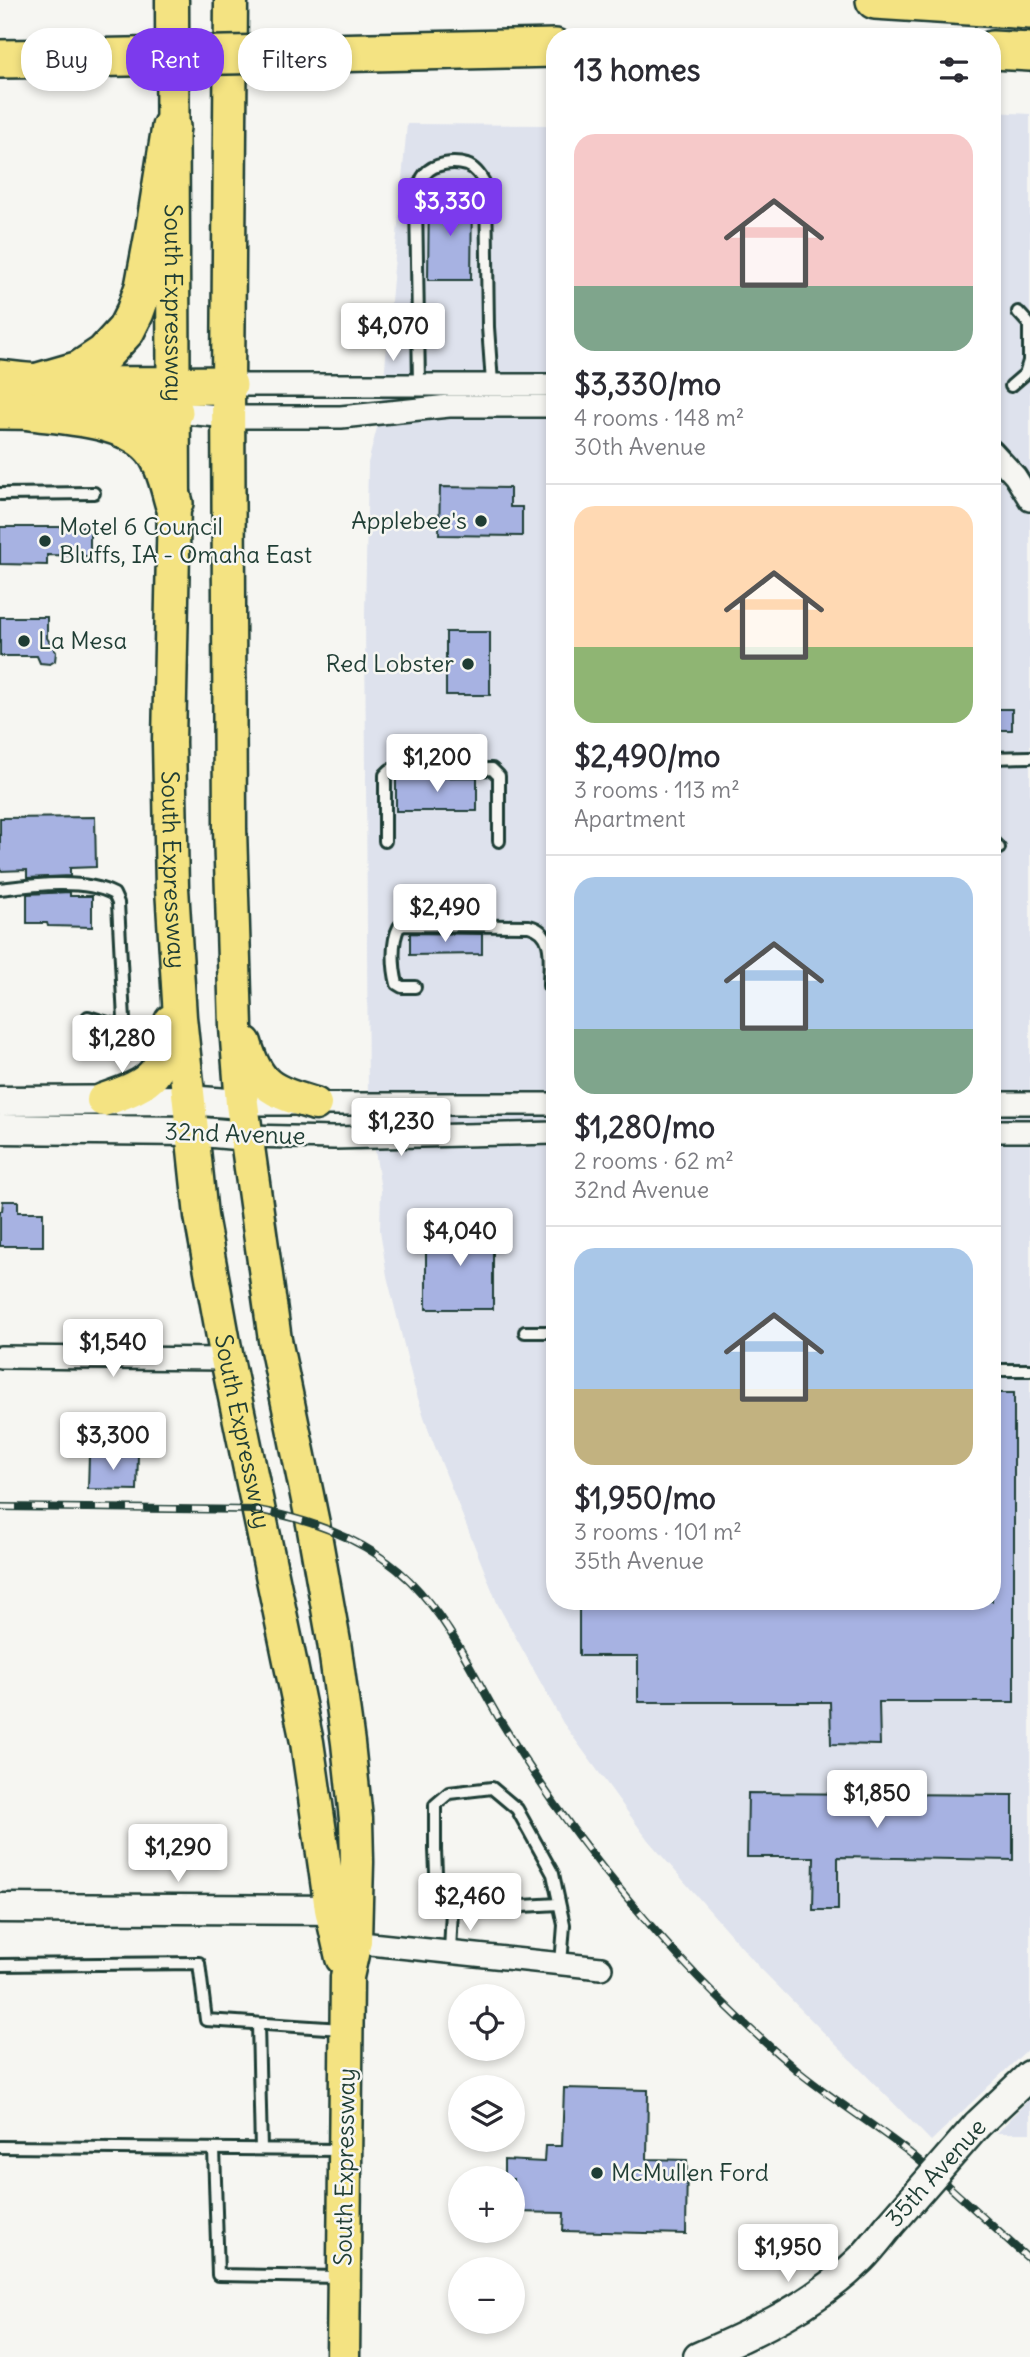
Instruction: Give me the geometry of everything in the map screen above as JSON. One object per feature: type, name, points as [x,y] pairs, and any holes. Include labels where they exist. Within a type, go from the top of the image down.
[{"type":"highway","points":[[874,0],[1030,10]]},
{"type":"highway","points":[[0,59],[546,48]]},
{"type":"highway","points":[[1001,50],[1030,52]]},
{"type":"highway","points":[[16,396],[80,370],[104,354],[126,330],[144,287],[171,127]]},
{"type":"highway","points":[[16,396],[228,401]]},
{"type":"highway","points":[[16,396],[110,424],[143,440],[164,467],[174,503]]},
{"type":"main road","name":"South Expressway","points":[[172,0],[174,503],[169,742],[172,888],[187,1100],[201,1216],[227,1359],[345,1926]]},
{"type":"main road","name":"South Expressway","points":[[231,0],[229,815],[235,1007],[242,1104],[275,1340],[334,1642],[356,1819],[345,1926],[347,1978],[343,2357]]},
{"type":"main road","points":[[103,1100],[131,1091],[143,1084],[160,1067],[168,1038],[177,978]]},
{"type":"main road","points":[[235,1007],[251,1065],[259,1077],[282,1093],[315,1104]]},
{"type":"street","points":[[228,401],[419,383],[546,385]]},
{"type":"street","points":[[228,401],[341,416],[449,406],[546,406]]},
{"type":"street","points":[[1001,461],[1030,500]]},
{"type":"street","name":"32nd Avenue","points":[[0,1101],[546,1104]]},
{"type":"street","points":[[1001,1103],[1030,1103]]},
{"type":"street","name":"32nd Avenue","points":[[0,1129],[191,1131],[247,1136],[334,1138],[546,1133]]},
{"type":"street","points":[[1001,1131],[1030,1131]]},
{"type":"street","points":[[0,1357],[227,1359]]},
{"type":"street","points":[[0,1908],[345,1926],[450,1952],[601,1968]]},
{"type":"street","name":"35th Avenue","points":[[698,2357],[750,2334],[830,2286],[861,2259],[977,2125],[1030,2075]]},
{"type":"lane","points":[[419,383],[416,201],[424,175],[431,168],[452,163],[474,169],[486,186],[488,327],[492,383]]},
{"type":"lane","points":[[1011,386],[1025,374],[1029,361],[1029,324],[1018,312]]},
{"type":"lane","points":[[0,494],[94,493]]},
{"type":"lane","points":[[1001,758],[1030,757]]},
{"type":"lane","points":[[385,841],[385,775],[390,770],[492,769],[499,776],[499,841]]},
{"type":"lane","points":[[0,889],[86,885],[104,888],[114,894],[118,903],[124,1020],[121,1027],[88,1017]]},
{"type":"lane","points":[[415,987],[401,987],[395,976],[394,938],[399,927],[404,925],[528,926],[538,928],[546,939]]},
{"type":"lane","points":[[524,1332],[546,1332]]},
{"type":"lane","points":[[1001,1370],[1030,1370]]},
{"type":"lane","points":[[450,1952],[452,1910],[438,1895],[435,1805],[449,1793],[492,1787],[517,1809],[553,1874],[564,1925],[561,1964]]},
{"type":"lane","points":[[452,1910],[559,1904]]},
{"type":"lane","points":[[0,1965],[199,1963],[206,2020],[346,2029]]},
{"type":"lane","points":[[258,2024],[261,2150]]},
{"type":"lane","points":[[0,2147],[345,2150]]},
{"type":"lane","points":[[214,2149],[218,2276],[344,2277]]},
{"type":"shaded area","points":[[1001,112],[1030,114],[1030,2047],[931,2141],[759,1967],[648,1840],[563,1723],[498,1605],[428,1429],[414,1386],[387,1276],[380,1230],[381,1190],[368,1104],[365,614],[368,463],[381,412],[407,124],[546,125],[546,1610],[1001,1610]]},
{"type":"shaded area","points":[[1030,2098],[1030,2133],[997,2133]]},
{"type":"building","points":[[429,196],[472,197],[471,280],[428,280]]},
{"type":"building","name":"Applebee's","points":[[440,487],[510,488],[510,507],[522,507],[522,536],[439,535]]},
{"type":"building","name":"Motel 6 Council Bluffs, IA - Omaha East","points":[[0,527],[90,527],[90,556],[47,555],[47,565],[0,564]]},
{"type":"building","name":"La Mesa","points":[[0,617],[47,617],[47,638],[56,652],[55,661],[50,664],[40,663],[37,656],[0,656]]},
{"type":"building","name":"Red Lobster","points":[[446,632],[490,632],[490,695],[446,695]]},
{"type":"building","points":[[1001,709],[1012,709],[1012,730],[1001,730]]},
{"type":"building","points":[[477,777],[477,811],[396,811],[396,778]]},
{"type":"building","points":[[95,817],[96,867],[70,868],[70,876],[27,878],[27,870],[0,871],[0,818]]},
{"type":"building","points":[[70,892],[70,896],[92,896],[92,927],[27,923],[27,894]]},
{"type":"building","points":[[410,933],[482,934],[482,954],[410,955]]},
{"type":"building","points":[[3,1201],[18,1201],[18,1212],[43,1212],[43,1246],[0,1246],[0,1211]]},
{"type":"building","points":[[426,1227],[493,1227],[493,1309],[426,1309]]},
{"type":"building","points":[[1001,1393],[1014,1393],[1014,1702],[879,1702],[880,1745],[831,1744],[830,1702],[638,1702],[638,1656],[579,1656],[579,1610],[1001,1610]]},
{"type":"building","points":[[89,1455],[138,1455],[137,1490],[88,1489]]},
{"type":"building","points":[[748,1793],[1013,1795],[1013,1860],[838,1857],[838,1910],[813,1910],[814,1857],[747,1857]]},
{"type":"building","points":[[564,2088],[648,2090],[647,2159],[687,2160],[686,2234],[563,2231],[564,2213],[525,2212],[525,2166],[504,2166],[504,2160],[544,2162],[545,2146],[562,2146]]},
{"type":"railway","points":[[0,1507],[258,1510],[319,1526],[377,1554],[410,1581],[437,1613],[529,1767],[611,1878],[668,1945],[731,2011],[776,2052],[813,2083],[915,2157],[1030,2260]]},
{"type":"place","name":"Applebee's","points":[[481,521]]},
{"type":"place","name":"Motel 6 Council Bluffs, IA - Omaha East","points":[[45,541]]},
{"type":"place","name":"La Mesa","points":[[24,641]]},
{"type":"place","name":"Red Lobster","points":[[468,664]]},
{"type":"place","name":"McMullen Ford","points":[[597,2173]]}]
